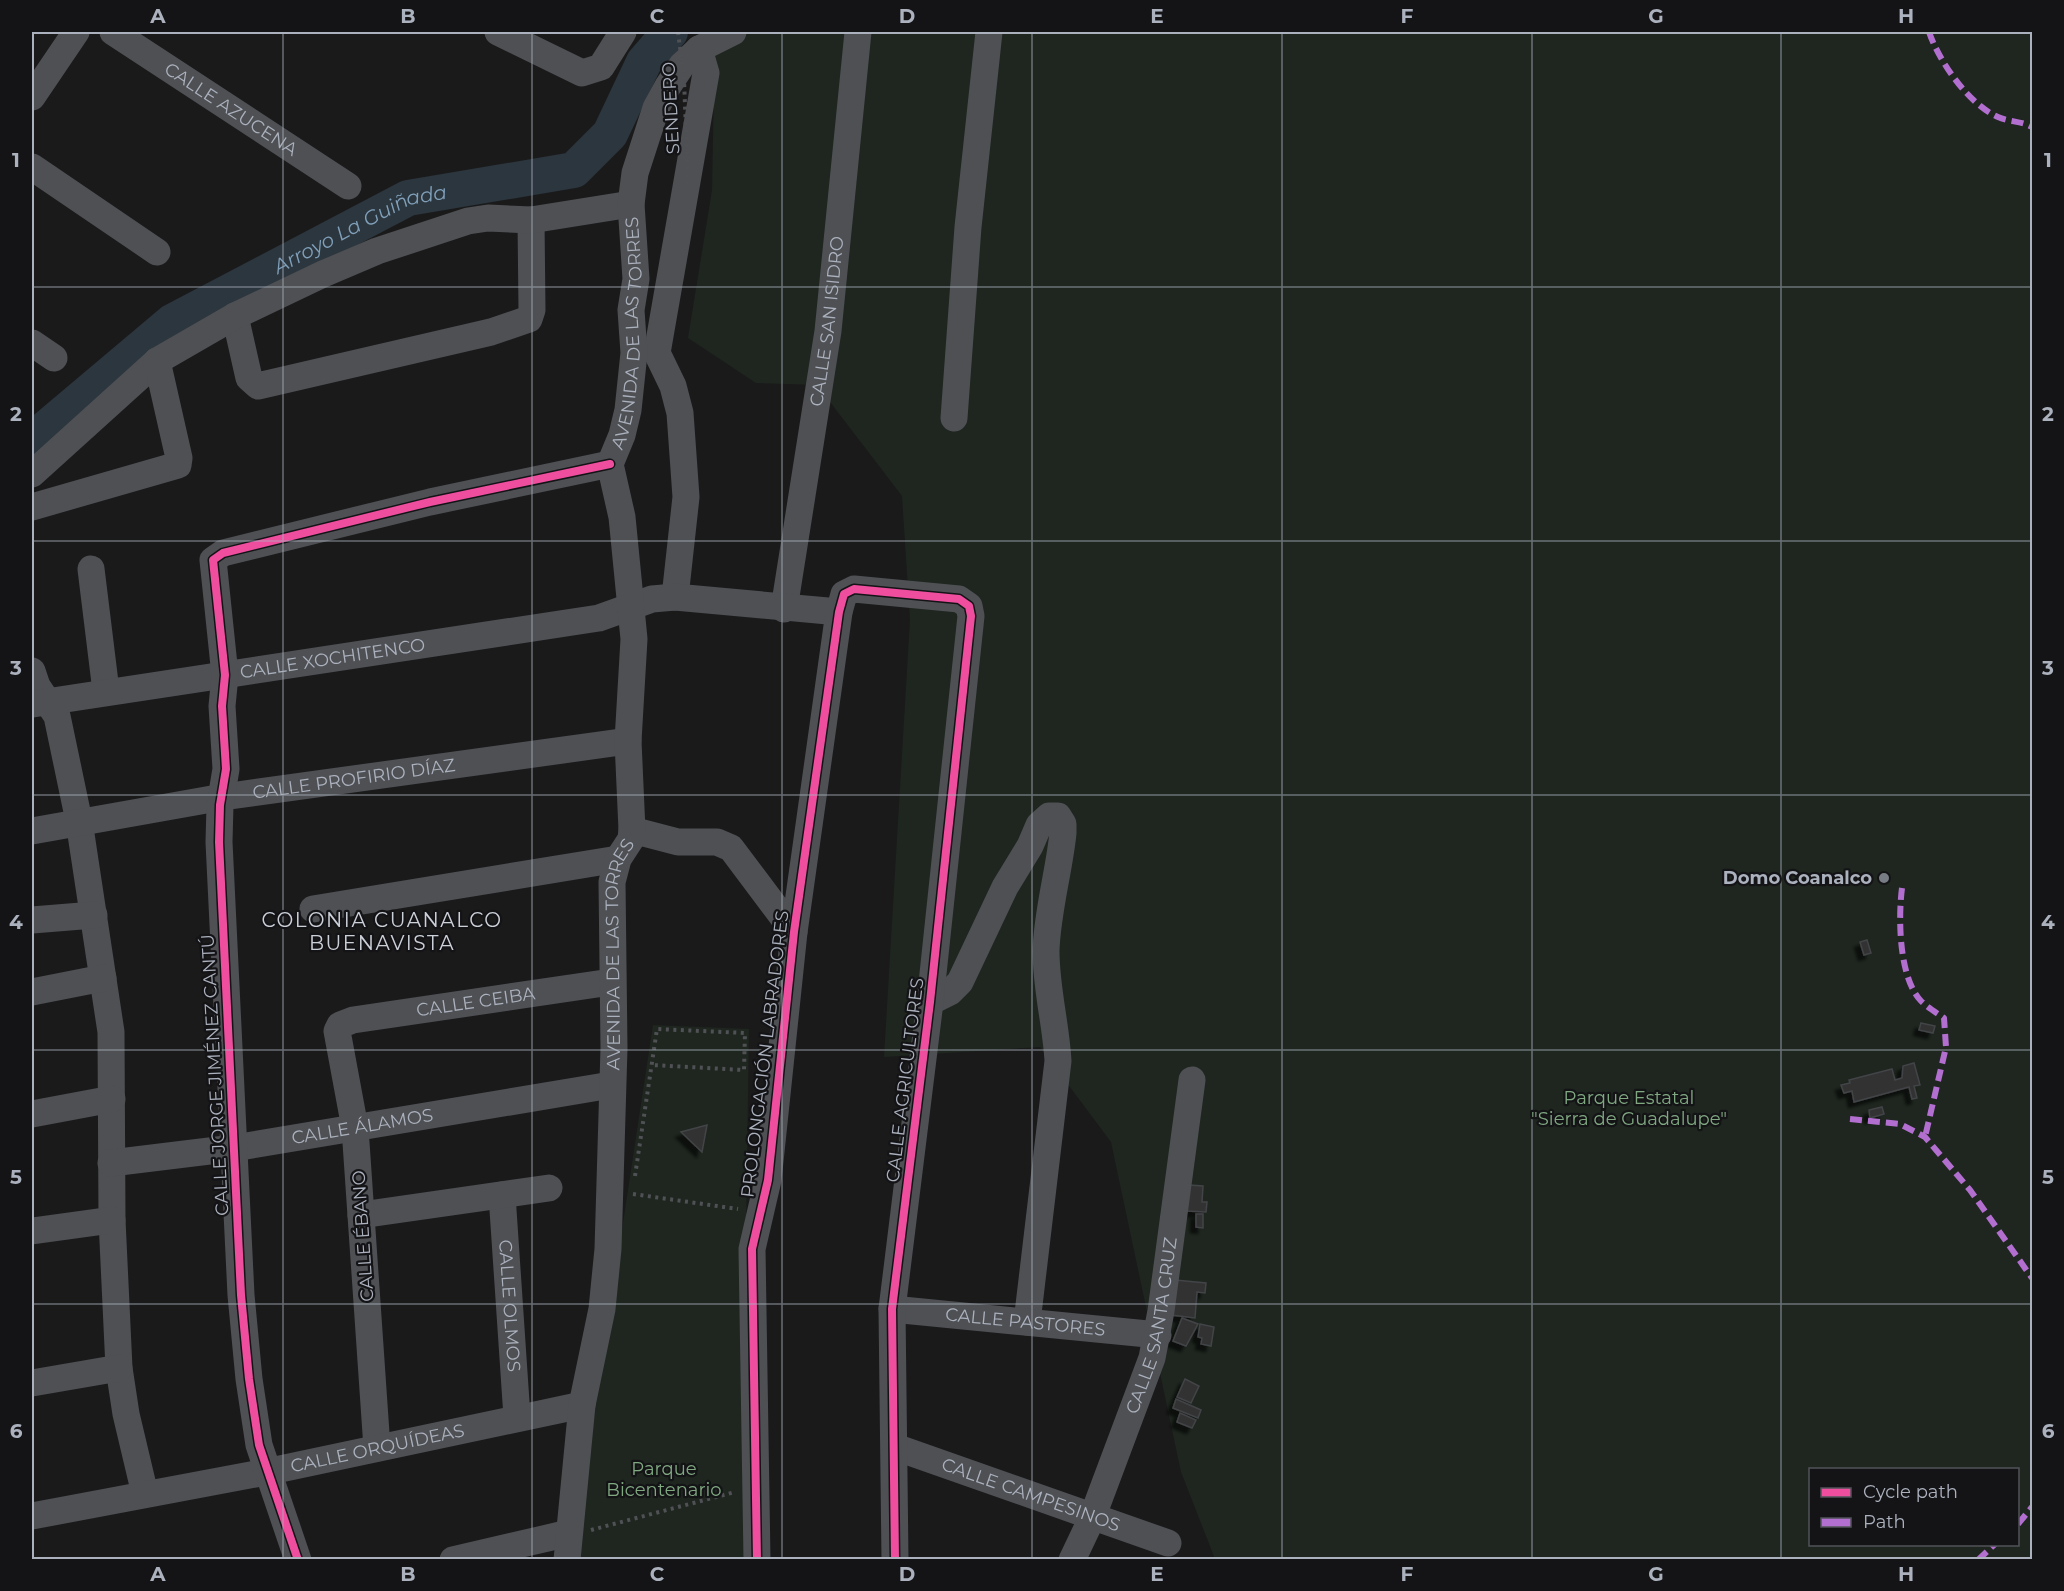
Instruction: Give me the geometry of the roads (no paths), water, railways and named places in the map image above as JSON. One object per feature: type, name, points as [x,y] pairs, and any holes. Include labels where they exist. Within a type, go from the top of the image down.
[{"type":"street","points":[[34,86],[76,32]]},
{"type":"street","name":"CALLE AZUCENA","points":[[113,32],[348,186]]},
{"type":"street","points":[[498,32],[576,71],[589,72],[601,67],[623,32]]},
{"type":"street","points":[[675,597],[686,497],[680,413],[673,386],[645,353],[688,183],[706,74],[699,49],[733,32]]},
{"type":"street","name":"CALLE SAN ISIDRO","points":[[784,609],[828,330],[858,32]]},
{"type":"street","points":[[954,418],[968,227],[989,32]]},
{"type":"street","name":"AVENIDA DE LAS TORRES","points":[[572,1542],[582,1405],[602,1309],[608,1249],[611,1084],[614,1048],[611,982],[612,882],[618,859],[631,839],[632,830],[628,741],[634,639],[632,605],[622,517],[610,464],[622,435],[645,353],[631,310],[636,279],[631,204],[635,173],[656,108],[682,65],[699,49]]},
{"type":"street","points":[[32,167],[157,252]]},
{"type":"street","points":[[32,474],[157,361],[235,316],[366,255],[419,236],[488,218],[531,220],[631,204]]},
{"type":"street","points":[[235,316],[249,378],[258,386],[491,332],[524,322],[529,319],[532,310],[531,220]]},
{"type":"street","points":[[32,344],[54,358]]},
{"type":"street","points":[[32,507],[178,465],[179,458],[157,361]]},
{"type":"street","name":"CALLE JORGE JIMÉNEZ CANTÚ","points":[[298,1560],[266,1472],[259,1445],[249,1379],[241,1295],[219,842],[226,769],[222,706],[225,675],[224,643],[212,564],[218,554],[430,502],[610,464]]},
{"type":"street","points":[[90,569],[106,691]]},
{"type":"street","name":"CALLE XOCHITENCO","points":[[40,703],[106,691],[346,658],[599,618],[632,605],[675,597],[784,609],[843,602],[854,589],[959,599],[969,606]]},
{"type":"street","name":"PROLONGACIÓN LABRADORES","points":[[757,1560],[752,1249],[768,1180],[794,932],[843,602]]},
{"type":"street","name":"CALLE AGRICULTORES","points":[[895,1560],[892,1309],[930,1002],[971,616],[969,606]]},
{"type":"street","points":[[32,671],[40,703],[57,716],[79,821],[111,1032],[112,1220],[119,1368],[126,1414],[145,1494]]},
{"type":"street","name":"CALLE PROFIRIO DÍAZ","points":[[32,831],[223,797],[628,741]]},
{"type":"street","points":[[930,1002],[950,992],[960,982],[995,905],[1030,846],[1039,825],[1049,816],[1058,816],[1063,824],[1063,833],[1046,948],[1046,981],[1056,1028],[1058,1061],[1027,1322]]},
{"type":"street","points":[[632,830],[678,842],[717,842],[731,848],[794,932]]},
{"type":"street","points":[[313,909],[618,859]]},
{"type":"street","points":[[32,920],[94,915]]},
{"type":"street","points":[[32,992],[103,978]]},
{"type":"street","name":"CALLE CEIBA","points":[[340,1025],[353,1020],[611,982]]},
{"type":"street","name":"CALLE ÉBANO","points":[[340,1025],[337,1038],[355,1128],[377,1448]]},
{"type":"street","name":"CALLE SANTA CRUZ","points":[[1072,1560],[1092,1518],[1152,1358],[1158,1335],[1192,1080]]},
{"type":"street","name":"CALLE ÁLAMOS","points":[[111,1163],[234,1148],[611,1084]]},
{"type":"street","points":[[32,1114],[112,1099]]},
{"type":"street","points":[[361,1215],[549,1188]]},
{"type":"street","name":"CALLE OLMOS","points":[[502,1195],[517,1417]]},
{"type":"street","points":[[32,1231],[112,1220]]},
{"type":"street","name":"CALLE PASTORES","points":[[892,1309],[1158,1335]]},
{"type":"street","points":[[32,1383],[119,1368]]},
{"type":"street","name":"CALLE ORQUÍDEAS","points":[[32,1516],[266,1472],[582,1405]]},
{"type":"street","name":"CALLE CAMPESINOS","points":[[895,1447],[1168,1543]]},
{"type":"street","points":[[453,1560],[572,1542]]},
{"type":"waterway","name":"Arroyo La Guiñada","points":[[32,440],[172,322],[408,198],[574,170],[610,134],[644,62],[670,32]]},
{"type":"place","name":"Domo Coanalco","points":[[1884,878]]},
{"type":"district","name":"COLONIA CUANALCO BUENAVISTA","points":[[382,932]]},
{"type":"park label","name":"Parque Estatal \"Sierra de Guadalupe\"","points":[[1629,1108]]},
{"type":"park label","name":"Parque Bicentenario","points":[[664,1479]]}]
